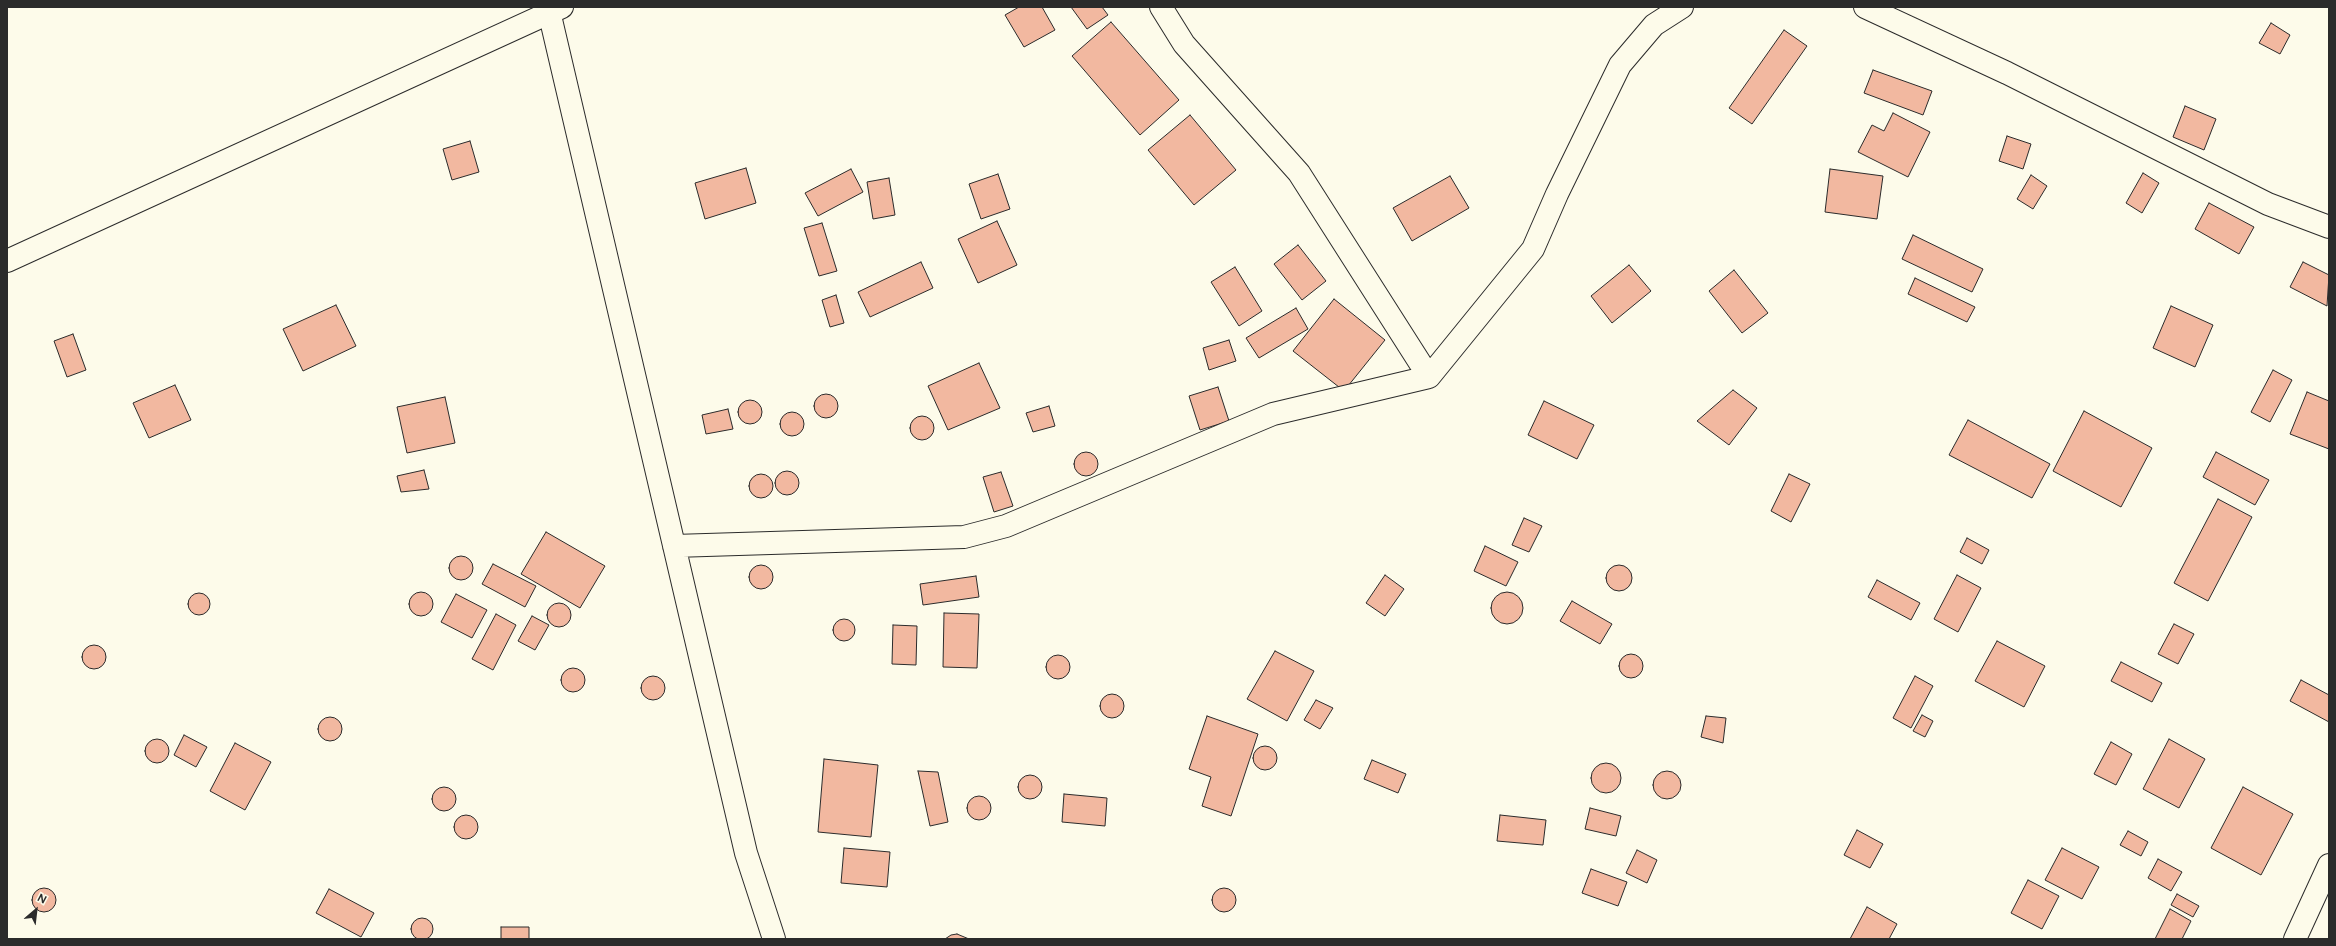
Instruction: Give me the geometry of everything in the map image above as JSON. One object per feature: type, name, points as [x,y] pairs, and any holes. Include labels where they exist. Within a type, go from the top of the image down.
[{"type":"street","points":[[1161,7],[1184,44],[1298,173],[1430,377]]},
{"type":"street","points":[[674,546],[964,537],[1006,526],[1273,414],[1430,377],[1533,249],[1557,194],[1620,65],[1654,25],[1682,7]]},
{"type":"street","points":[[1865,7],[2007,72],[2268,204],[2329,227]]},
{"type":"street","points":[[7,261],[553,9],[674,546],[746,852],[774,939]]},
{"type":"street","points":[[2295,939],[2329,865]]},
{"type":"building","points":[[1019,7],[1042,7],[1055,30],[1024,47],[1005,15]]},
{"type":"building","points":[[1071,7],[1102,7],[1108,15],[1087,29]]},
{"type":"building","points":[[1111,22],[1179,100],[1140,135],[1072,56]]},
{"type":"building","points":[[2271,23],[2290,35],[2280,54],[2259,43]]},
{"type":"building","points":[[1784,30],[1807,46],[1752,124],[1729,108]]},
{"type":"building","points":[[1873,70],[1932,91],[1923,115],[1864,93]]},
{"type":"building","points":[[2185,106],[2216,119],[2204,150],[2173,137]]},
{"type":"building","points":[[1893,113],[1930,132],[1908,177],[1858,152],[1872,125],[1884,131]]},
{"type":"building","points":[[1190,115],[1236,170],[1194,205],[1148,150]]},
{"type":"building","points":[[2007,136],[2031,144],[2023,169],[1999,161]]},
{"type":"building","points":[[470,141],[479,172],[452,180],[443,149]]},
{"type":"building","points":[[746,168],[756,203],[705,219],[695,183]]},
{"type":"building","points":[[851,169],[863,192],[818,216],[805,193]]},
{"type":"building","points":[[1830,169],[1883,176],[1877,219],[1825,212]]},
{"type":"building","points":[[2143,173],[2159,183],[2142,213],[2126,203]]},
{"type":"building","points":[[998,174],[1010,209],[981,219],[969,184]]},
{"type":"building","points":[[2031,175],[2047,186],[2033,209],[2017,199]]},
{"type":"building","points":[[1450,176],[1469,208],[1412,241],[1393,208]]},
{"type":"building","points":[[889,178],[895,215],[873,219],[867,182]]},
{"type":"building","points":[[2209,203],[2254,227],[2239,254],[2195,229]]},
{"type":"building","points":[[997,221],[1017,265],[978,283],[958,239]]},
{"type":"building","points":[[822,223],[837,271],[819,276],[804,228]]},
{"type":"building","points":[[1913,235],[1983,269],[1972,292],[1902,259]]},
{"type":"building","points":[[1298,245],[1326,281],[1302,300],[1274,264]]},
{"type":"building","points":[[921,262],[933,288],[870,317],[858,292]]},
{"type":"building","points":[[2303,262],[2329,275],[2327,306],[2290,287]]},
{"type":"building","points":[[1629,265],[1651,291],[1612,323],[1591,296]]},
{"type":"building","points":[[1235,267],[1262,311],[1239,326],[1211,282]]},
{"type":"building","points":[[1734,270],[1768,313],[1742,333],[1709,291]]},
{"type":"building","points":[[1915,278],[1975,307],[1967,322],[1908,294]]},
{"type":"building","points":[[836,295],[844,323],[830,327],[822,300]]},
{"type":"building","points":[[1334,299],[1385,340],[1344,391],[1293,351]]},
{"type":"building","points":[[336,305],[356,346],[303,371],[283,329]]},
{"type":"building","points":[[2171,306],[2213,325],[2195,367],[2153,348]]},
{"type":"building","points":[[1296,308],[1308,329],[1259,358],[1246,338]]},
{"type":"building","points":[[73,334],[86,370],[67,377],[54,341]]},
{"type":"building","points":[[1229,340],[1236,361],[1209,370],[1203,348]]},
{"type":"building","points":[[979,363],[1000,408],[948,430],[928,386]]},
{"type":"building","points":[[2273,370],[2292,380],[2270,422],[2251,412]]},
{"type":"building","points":[[175,385],[191,420],[149,438],[133,403]]},
{"type":"building","points":[[1218,387],[1229,421],[1200,430],[1189,396]]},
{"type":"building","points":[[1733,390],[1757,408],[1729,445],[1697,421]]},
{"type":"building","points":[[2307,392],[2329,401],[2329,449],[2290,434]]},
{"type":"building","points":[[826,394],[834,398],[838,406],[834,414],[826,418],[818,414],[814,406],[818,398]]},
{"type":"building","points":[[445,397],[455,443],[407,453],[397,407]]},
{"type":"building","points":[[750,400],[758,404],[762,412],[758,420],[750,424],[742,420],[738,412],[742,404]]},
{"type":"building","points":[[1544,401],[1594,425],[1577,459],[1528,435]]},
{"type":"building","points":[[1049,406],[1055,426],[1033,432],[1026,413]]},
{"type":"building","points":[[728,409],[733,429],[706,434],[702,415]]},
{"type":"building","points":[[2084,411],[2152,448],[2121,507],[2053,471]]},
{"type":"building","points":[[792,412],[800,416],[804,424],[800,432],[792,436],[784,432],[780,424],[784,416]]},
{"type":"building","points":[[922,416],[930,420],[934,428],[930,436],[922,440],[914,436],[910,428],[914,420]]},
{"type":"building","points":[[1968,420],[2050,464],[2032,498],[1949,455]]},
{"type":"building","points":[[1086,452],[1094,456],[1098,464],[1094,472],[1086,476],[1078,472],[1074,464],[1078,456]]},
{"type":"building","points":[[2216,452],[2269,480],[2255,505],[2203,477]]},
{"type":"building","points":[[424,470],[429,489],[401,492],[397,476]]},
{"type":"building","points":[[787,471],[795,475],[799,483],[795,491],[787,495],[779,491],[775,483],[779,475]]},
{"type":"building","points":[[1001,472],[1013,506],[994,512],[983,477]]},
{"type":"building","points":[[761,474],[769,478],[773,486],[769,494],[761,498],[753,494],[749,486],[753,478]]},
{"type":"building","points":[[1789,474],[1810,484],[1791,522],[1771,511]]},
{"type":"building","points":[[2218,499],[2252,517],[2208,601],[2174,583]]},
{"type":"building","points":[[1524,518],[1542,526],[1529,552],[1512,545]]},
{"type":"building","points":[[546,532],[605,566],[580,608],[521,574]]},
{"type":"building","points":[[1967,538],[1989,550],[1982,564],[1960,552]]},
{"type":"building","points":[[1485,546],[1518,562],[1506,586],[1474,571]]},
{"type":"building","points":[[461,556],[469,560],[473,568],[469,576],[461,580],[453,576],[449,568],[453,560]]},
{"type":"building","points":[[493,564],[536,586],[525,607],[482,584]]},
{"type":"building","points":[[761,565],[769,569],[773,577],[769,585],[761,589],[753,585],[749,577],[753,569]]},
{"type":"building","points":[[1619,565],[1628,569],[1632,578],[1628,587],[1619,591],[1610,587],[1606,578],[1610,569]]},
{"type":"building","points":[[1385,575],[1404,589],[1385,616],[1366,603]]},
{"type":"building","points":[[1957,575],[1981,588],[1958,632],[1934,619]]},
{"type":"building","points":[[976,576],[979,597],[923,605],[920,584]]},
{"type":"building","points":[[1877,580],[1920,603],[1911,620],[1868,597]]},
{"type":"building","points":[[421,592],[429,596],[433,604],[429,612],[421,616],[413,612],[409,604],[413,596]]},
{"type":"building","points":[[1504,592],[1510,592],[1519,596],[1523,608],[1519,620],[1510,624],[1504,624],[1495,620],[1491,611],[1491,605],[1495,596]]},
{"type":"building","points":[[195,593],[203,593],[210,600],[210,608],[203,615],[195,615],[188,608],[188,600]]},
{"type":"building","points":[[456,594],[487,610],[472,638],[441,622]]},
{"type":"building","points":[[1572,601],[1612,624],[1600,644],[1560,621]]},
{"type":"building","points":[[559,603],[567,607],[571,615],[567,623],[559,627],[551,623],[547,615],[551,607]]},
{"type":"building","points":[[944,613],[979,614],[977,668],[943,667]]},
{"type":"building","points":[[496,614],[516,625],[493,670],[472,659]]},
{"type":"building","points":[[532,616],[549,625],[535,650],[518,641]]},
{"type":"building","points":[[840,619],[848,619],[855,626],[855,634],[848,641],[840,641],[833,634],[833,626]]},
{"type":"building","points":[[2174,624],[2194,634],[2178,664],[2158,654]]},
{"type":"building","points":[[893,625],[917,626],[916,665],[892,664]]},
{"type":"building","points":[[1997,641],[2045,666],[2024,707],[1975,681]]},
{"type":"building","points":[[94,645],[102,649],[106,657],[102,665],[94,669],[86,665],[82,657],[86,649]]},
{"type":"building","points":[[1275,651],[1314,671],[1287,721],[1247,699]]},
{"type":"building","points":[[1631,654],[1636,655],[1642,661],[1642,671],[1636,677],[1631,678],[1626,677],[1620,671],[1619,666],[1620,661],[1626,655]]},
{"type":"building","points":[[1058,655],[1066,659],[1070,667],[1066,675],[1058,679],[1050,675],[1046,667],[1050,659]]},
{"type":"building","points":[[2121,662],[2162,683],[2152,702],[2111,681]]},
{"type":"building","points":[[573,668],[581,672],[585,680],[581,688],[573,692],[565,688],[561,680],[565,672]]},
{"type":"building","points":[[653,676],[661,680],[665,688],[661,696],[653,700],[645,696],[641,688],[645,680]]},
{"type":"building","points":[[1915,676],[1933,686],[1911,728],[1893,718]]},
{"type":"building","points":[[2301,680],[2329,695],[2329,722],[2290,701]]},
{"type":"building","points":[[1112,694],[1120,698],[1124,706],[1120,714],[1112,718],[1104,714],[1100,706],[1104,698]]},
{"type":"building","points":[[1316,700],[1333,708],[1320,729],[1304,720]]},
{"type":"building","points":[[1922,715],[1933,721],[1925,737],[1913,731]]},
{"type":"building","points":[[1207,716],[1258,734],[1231,816],[1202,806],[1211,777],[1189,769]]},
{"type":"building","points":[[1706,716],[1726,718],[1723,743],[1701,737]]},
{"type":"building","points":[[330,717],[338,721],[342,729],[338,737],[330,741],[322,737],[318,729],[322,721]]},
{"type":"building","points":[[184,735],[207,747],[196,767],[174,755]]},
{"type":"building","points":[[157,739],[165,743],[169,751],[165,759],[157,763],[149,759],[145,751],[149,743]]},
{"type":"building","points":[[2169,739],[2205,759],[2179,808],[2143,789]]},
{"type":"building","points":[[2111,742],[2132,754],[2116,785],[2094,774]]},
{"type":"building","points":[[235,743],[271,762],[245,810],[210,791]]},
{"type":"building","points":[[1265,746],[1273,750],[1277,758],[1273,766],[1265,770],[1257,766],[1253,758],[1257,750]]},
{"type":"building","points":[[824,759],[878,765],[871,837],[818,832]]},
{"type":"building","points":[[1372,760],[1406,774],[1398,793],[1364,779]]},
{"type":"building","points":[[1606,763],[1617,767],[1621,778],[1617,789],[1606,793],[1595,789],[1591,778],[1595,767]]},
{"type":"building","points":[[918,771],[938,772],[948,822],[930,826]]},
{"type":"building","points":[[1667,771],[1677,775],[1681,785],[1677,795],[1667,799],[1657,795],[1653,785],[1657,775]]},
{"type":"building","points":[[1030,775],[1038,779],[1042,787],[1038,795],[1030,799],[1022,795],[1018,787],[1022,779]]},
{"type":"building","points":[[444,787],[452,791],[456,799],[452,807],[444,811],[436,807],[432,799],[436,791]]},
{"type":"building","points":[[2243,787],[2293,814],[2261,875],[2211,848]]},
{"type":"building","points":[[1064,794],[1107,798],[1105,826],[1062,822]]},
{"type":"building","points":[[979,796],[987,800],[991,808],[987,816],[979,820],[971,816],[967,808],[971,800]]},
{"type":"building","points":[[1590,808],[1621,816],[1616,836],[1585,829]]},
{"type":"building","points":[[466,815],[474,819],[478,827],[474,835],[466,839],[458,835],[454,827],[458,819]]},
{"type":"building","points":[[1500,815],[1546,820],[1543,845],[1497,841]]},
{"type":"building","points":[[1857,830],[1883,844],[1870,868],[1844,855]]},
{"type":"building","points":[[2128,831],[2148,842],[2141,856],[2120,845]]},
{"type":"building","points":[[844,848],[890,852],[887,887],[841,883]]},
{"type":"building","points":[[2062,848],[2099,867],[2082,899],[2045,880]]},
{"type":"building","points":[[1637,850],[1657,860],[1647,883],[1626,873]]},
{"type":"building","points":[[2158,859],[2182,872],[2171,891],[2148,878]]},
{"type":"building","points":[[1591,869],[1627,882],[1618,906],[1582,893]]},
{"type":"building","points":[[2028,880],[2059,896],[2042,929],[2011,913]]},
{"type":"building","points":[[44,888],[52,892],[56,900],[52,908],[44,912],[36,908],[32,900],[36,892]]},
{"type":"building","points":[[1224,888],[1232,892],[1236,900],[1232,908],[1224,912],[1216,908],[1212,900],[1216,892]]},
{"type":"building","points":[[329,889],[374,913],[361,937],[316,913]]},
{"type":"building","points":[[2177,894],[2199,906],[2193,917],[2171,905]]},
{"type":"building","points":[[1867,907],[1897,924],[1889,939],[1850,939]]},
{"type":"building","points":[[2170,909],[2191,921],[2182,939],[2155,939]]},
{"type":"building","points":[[422,918],[430,921],[433,929],[430,937],[422,940],[414,937],[411,929],[414,921]]},
{"type":"building","points":[[501,927],[529,927],[529,939],[501,939]]},
{"type":"building","points":[[957,934],[969,939],[945,939],[951,935]]}]
